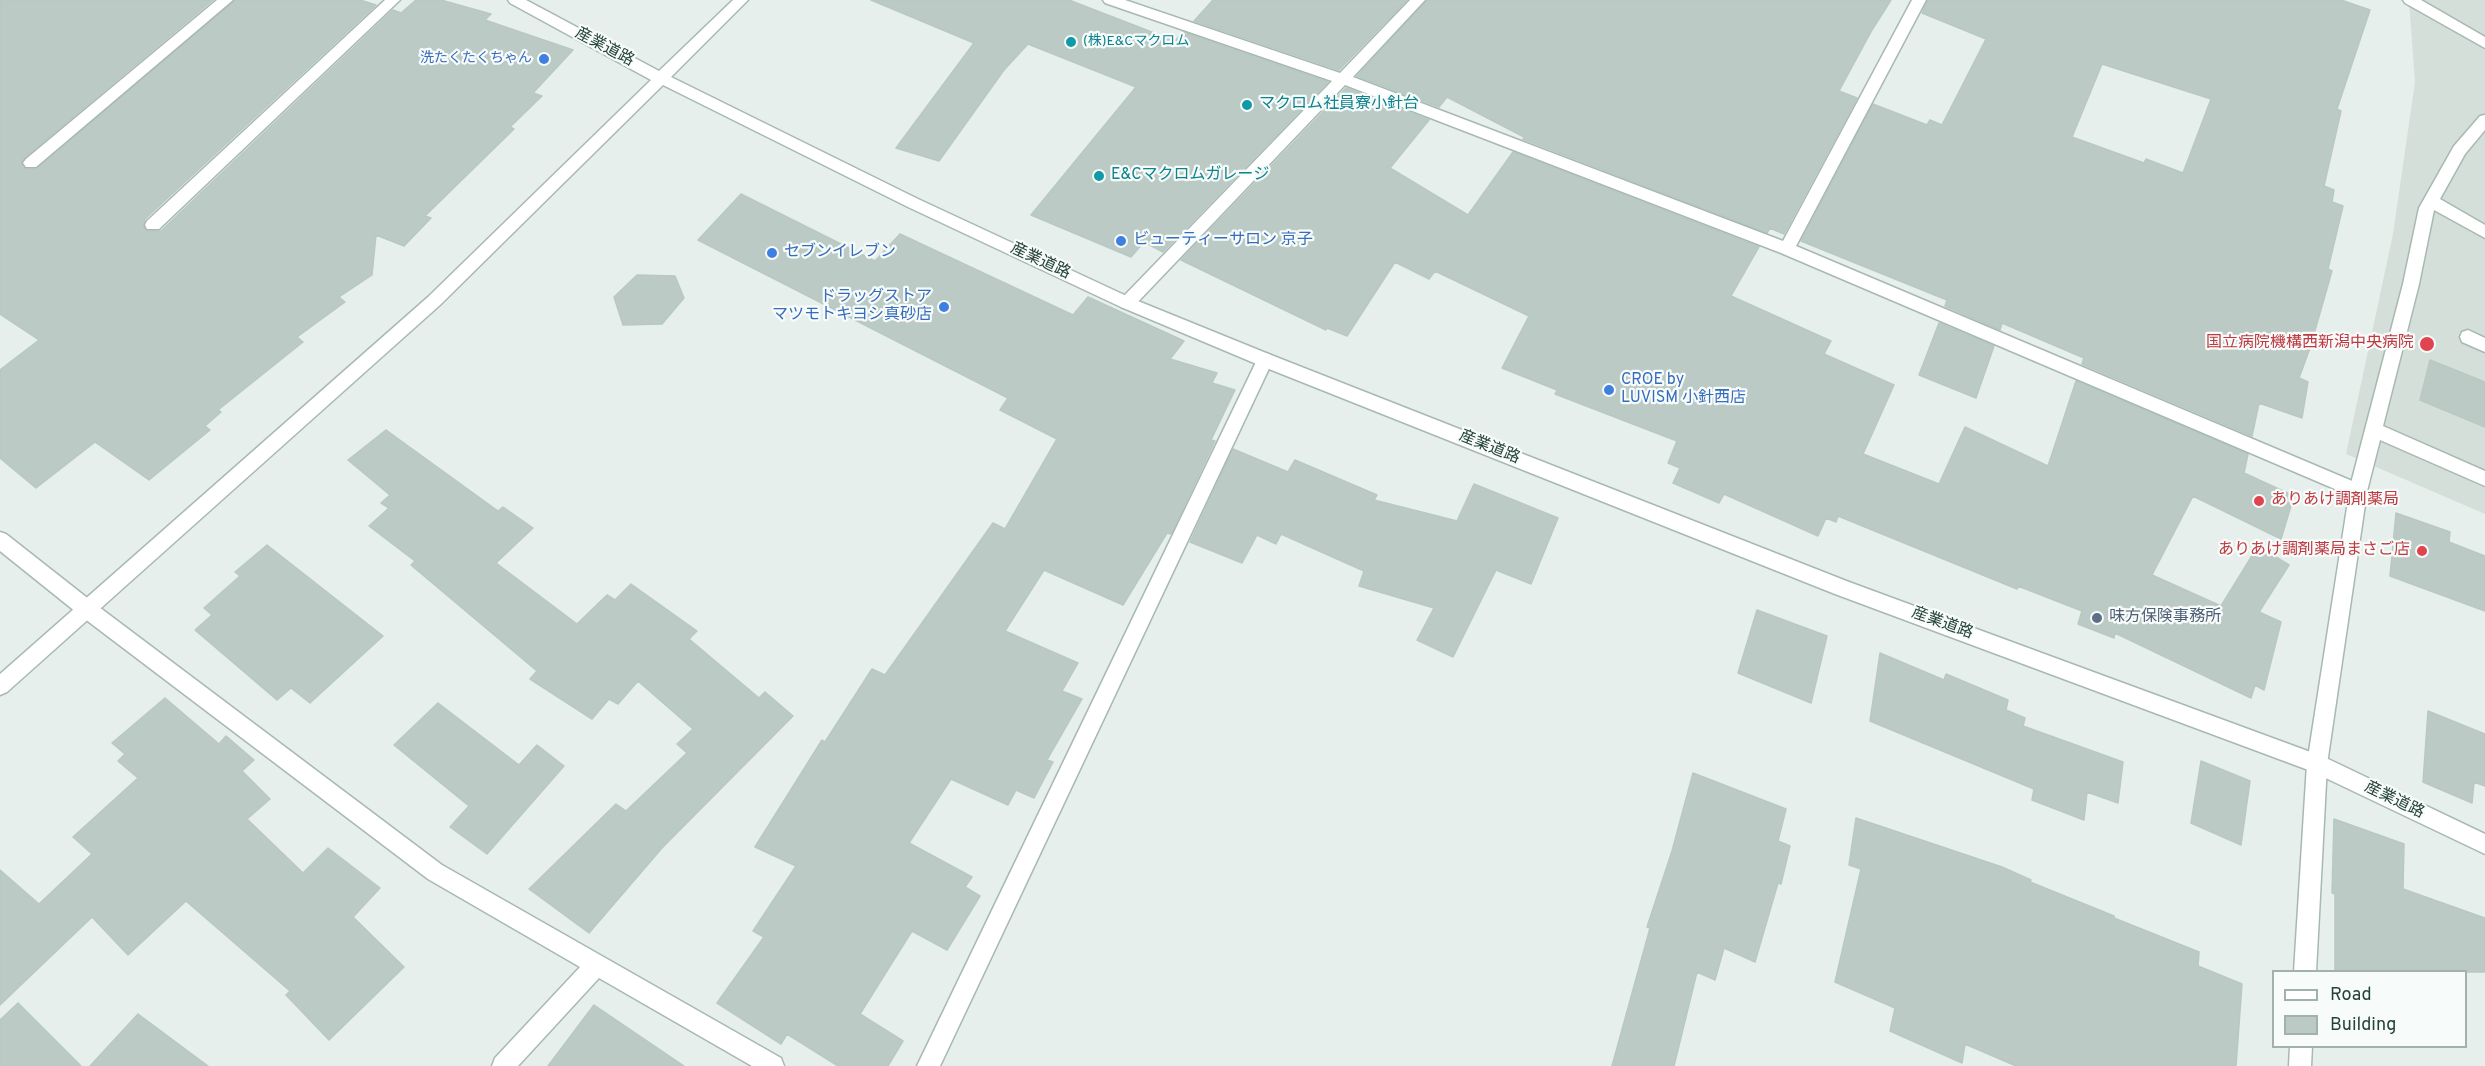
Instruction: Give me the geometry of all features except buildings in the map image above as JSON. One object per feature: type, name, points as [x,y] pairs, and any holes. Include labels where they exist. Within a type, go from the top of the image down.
[{"type":"street","points":[[31,163],[226,0]]},
{"type":"street","points":[[153,225],[393,0]]},
{"type":"street","name":"産業道路","points":[[515,0],[660,78],[913,203],[1126,303],[1842,588],[2317,764],[2485,844]]},
{"type":"street","points":[[0,686],[434,301],[741,0]]},
{"type":"street","points":[[1110,0],[1343,79],[1787,249],[2358,491]]},
{"type":"street","points":[[1126,303],[1418,0]]},
{"type":"street","points":[[1787,249],[1918,0]]},
{"type":"street","points":[[2410,0],[2485,43]]},
{"type":"street","points":[[2305,970],[2317,764],[2358,491],[2411,284],[2427,208],[2459,150],[2485,120]]},
{"type":"street","points":[[2431,201],[2485,232]]},
{"type":"street","points":[[2468,337],[2485,345]]},
{"type":"street","points":[[928,1066],[1265,360]]},
{"type":"street","points":[[2373,429],[2485,479]]},
{"type":"street","points":[[0,540],[88,610],[435,872],[773,1066]]},
{"type":"street","points":[[503,1066],[597,965]]},
{"type":"street","points":[[2300,1066],[2301,1048]]},
{"type":"shaded area","name":"国立病院機構西新潟中央病院","points":[[2409,0],[2485,0],[2485,514],[2346,454],[2393,234],[2415,82]]},
{"type":"place","name":"(株)E&Cマクロム","points":[[1071,42]]},
{"type":"place","name":"洗たくたくちゃん","points":[[544,59]]},
{"type":"place","name":"マクロム社員寮小針台","points":[[1247,105]]},
{"type":"place","name":"E&Cマクロムガレージ","points":[[1099,176]]},
{"type":"place","name":"ビューティーサロン 京子","points":[[1121,241]]},
{"type":"place","name":"セブンイレブン","points":[[772,253]]},
{"type":"place","name":"ドラッグストア マツモトキヨシ真砂店","points":[[944,307]]},
{"type":"place","name":"国立病院機構西新潟中央病院","points":[[2427,344]]},
{"type":"place","name":"CROE by LUVISM 小針西店","points":[[1609,390]]},
{"type":"place","name":"ありあけ調剤薬局","points":[[2259,501]]},
{"type":"place","name":"ありあけ調剤薬局まさご店","points":[[2422,551]]},
{"type":"place","name":"味方保険事務所","points":[[2097,618]]}]
